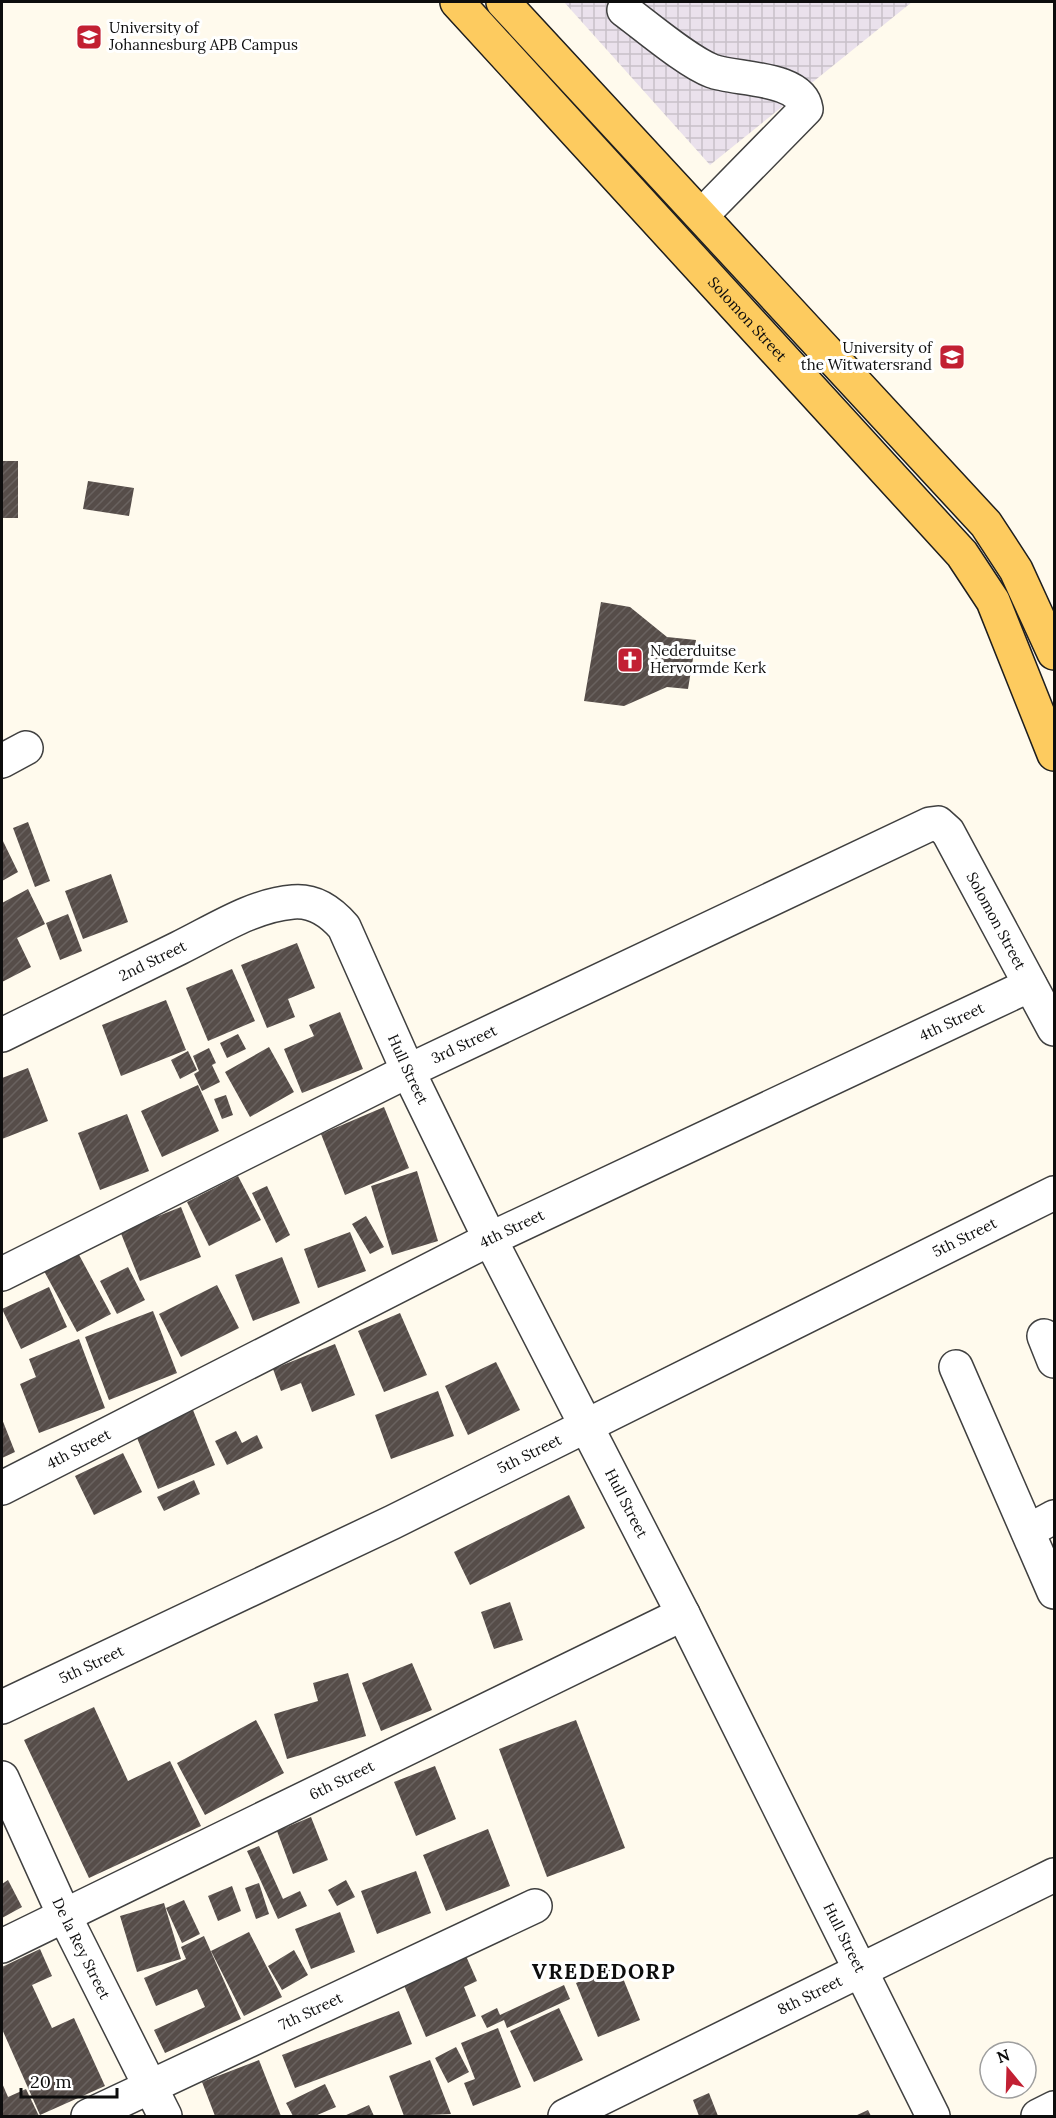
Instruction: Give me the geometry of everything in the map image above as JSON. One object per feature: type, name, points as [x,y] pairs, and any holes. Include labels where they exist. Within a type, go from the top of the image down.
[{"type":"main road","name":"Solomon Street","points":[[457,2],[962,554],[993,601],[1054,754]]},
{"type":"main road","points":[[503,2],[986,524],[1016,570],[1054,652]]},
{"type":"street","points":[[624,10],[711,71],[756,78],[785,87],[804,104],[806,109],[702,215]]},
{"type":"street","name":"Solomon Street","points":[[930,824],[938,823],[948,832],[1054,1029]]},
{"type":"street","name":"3rd Street","points":[[2,1274],[408,1071],[930,824]]},
{"type":"street","name":"2nd Street","points":[[2,1035],[245,915],[292,902],[308,902]]},
{"type":"street","name":"Hull Street","points":[[308,902],[325,910],[344,927],[408,1071],[490,1239],[584,1426],[683,1614],[933,2116]]},
{"type":"street","name":"4th Street","points":[[2,1488],[490,1239],[1030,985]]},
{"type":"street","name":"5th Street","points":[[2,1707],[393,1522],[1054,1193]]},
{"type":"street","points":[[956,1367],[1041,1524],[1054,1592]]},
{"type":"street","name":"6th Street","points":[[2,1946],[683,1614]]},
{"type":"street","name":"De la Rey Street","points":[[2,1778],[64,1915],[165,2116]]},
{"type":"street","name":"8th Street","points":[[565,2116],[1054,1875]]},
{"type":"street","name":"7th Street","points":[[88,2116],[535,1906]]},
{"type":"street","points":[[1038,2116],[1054,2109]]},
{"type":"shaded area","points":[[564,2],[912,2],[710,165]]},
{"type":"building","points":[[2,461],[18,461],[18,518],[2,518]]},
{"type":"building","points":[[88,481],[134,488],[129,516],[83,509]]},
{"type":"building","points":[[601,602],[630,607],[667,637],[696,640],[688,689],[667,687],[624,706],[584,701]]},
{"type":"building","points":[[28,822],[50,881],[35,887],[13,828]]},
{"type":"building","points":[[2,839],[18,872],[2,881]]},
{"type":"building","points":[[111,874],[128,922],[83,939],[65,891]]},
{"type":"building","points":[[28,889],[45,924],[17,938],[31,967],[2,982],[2,903]]},
{"type":"building","points":[[68,914],[82,951],[60,960],[46,923]]},
{"type":"building","points":[[297,943],[315,988],[288,999],[295,1017],[267,1028],[241,965]]},
{"type":"building","points":[[232,969],[255,1021],[208,1041],[186,988]]},
{"type":"building","points":[[166,1000],[186,1050],[121,1076],[102,1025]]},
{"type":"building","points":[[340,1012],[363,1069],[302,1093],[284,1049],[314,1036],[309,1025]]},
{"type":"building","points":[[238,1034],[246,1049],[227,1058],[220,1043]]},
{"type":"building","points":[[269,1047],[294,1092],[250,1117],[225,1072]]},
{"type":"building","points":[[209,1048],[216,1063],[212,1065],[220,1082],[202,1091],[194,1074],[199,1071],[193,1056]]},
{"type":"building","points":[[188,1051],[197,1070],[180,1079],[171,1060]]},
{"type":"building","points":[[28,1068],[48,1121],[2,1139],[2,1078]]},
{"type":"building","points":[[198,1085],[219,1131],[162,1157],[141,1111]]},
{"type":"building","points":[[226,1095],[233,1115],[222,1119],[214,1099]]},
{"type":"building","points":[[384,1107],[409,1168],[345,1195],[321,1134]]},
{"type":"building","points":[[127,1114],[149,1171],[100,1190],[78,1133]]},
{"type":"building","points":[[417,1171],[438,1241],[392,1255],[371,1186]]},
{"type":"building","points":[[238,1176],[261,1220],[209,1246],[187,1202]]},
{"type":"building","points":[[267,1186],[290,1235],[276,1243],[252,1193]]},
{"type":"building","points":[[181,1207],[201,1257],[140,1281],[120,1231]]},
{"type":"building","points":[[366,1216],[384,1247],[370,1254],[352,1224]]},
{"type":"building","points":[[350,1232],[366,1271],[318,1288],[304,1249]]},
{"type":"building","points":[[78,1253],[111,1314],[77,1332],[44,1271]]},
{"type":"building","points":[[282,1257],[300,1303],[253,1321],[235,1275]]},
{"type":"building","points":[[128,1267],[145,1300],[117,1314],[100,1281]]},
{"type":"building","points":[[217,1285],[239,1328],[181,1357],[159,1314]]},
{"type":"building","points":[[49,1287],[67,1327],[21,1349],[2,1309]]},
{"type":"building","points":[[153,1311],[177,1373],[109,1400],[85,1337]]},
{"type":"building","points":[[400,1313],[427,1375],[384,1392],[358,1331]]},
{"type":"building","points":[[79,1339],[105,1408],[39,1433],[20,1384],[36,1377],[29,1359]]},
{"type":"building","points":[[335,1344],[355,1395],[312,1412],[301,1383],[281,1391],[273,1369]]},
{"type":"building","points":[[496,1362],[520,1410],[468,1435],[445,1386]]},
{"type":"building","points":[[438,1391],[454,1436],[391,1459],[375,1415]]},
{"type":"building","points":[[193,1410],[215,1465],[158,1489],[135,1433]]},
{"type":"building","points":[[2,1419],[15,1452],[2,1458]]},
{"type":"building","points":[[236,1431],[242,1443],[257,1435],[263,1448],[227,1465],[215,1441]]},
{"type":"building","points":[[123,1453],[142,1492],[94,1515],[75,1476]]},
{"type":"building","points":[[194,1480],[200,1494],[164,1511],[157,1497]]},
{"type":"building","points":[[569,1495],[585,1528],[470,1585],[454,1552]]},
{"type":"building","points":[[510,1602],[523,1640],[494,1649],[481,1612]]},
{"type":"building","points":[[412,1663],[432,1710],[381,1731],[362,1683]]},
{"type":"building","points":[[348,1673],[366,1736],[287,1759],[274,1714],[318,1701],[313,1683]]},
{"type":"building","points":[[94,1707],[128,1781],[170,1761],[201,1826],[89,1878],[24,1740]]},
{"type":"building","points":[[256,1720],[284,1773],[205,1815],[177,1763]]},
{"type":"building","points":[[576,1720],[625,1848],[547,1877],[499,1749]]},
{"type":"building","points":[[435,1766],[456,1819],[416,1836],[394,1782]]},
{"type":"building","points":[[311,1817],[328,1860],[293,1874],[277,1831]]},
{"type":"building","points":[[488,1829],[510,1886],[446,1911],[423,1855]]},
{"type":"building","points":[[259,1846],[283,1899],[300,1891],[307,1906],[278,1919],[247,1851]]},
{"type":"building","points":[[416,1871],[431,1913],[377,1934],[361,1891]]},
{"type":"building","points":[[8,1880],[22,1907],[2,1918],[2,1884]]},
{"type":"building","points":[[346,1880],[355,1897],[337,1906],[328,1890]]},
{"type":"building","points":[[259,1883],[269,1914],[256,1919],[245,1888]]},
{"type":"building","points":[[232,1886],[241,1911],[218,1921],[208,1896]]},
{"type":"building","points":[[184,1900],[200,1934],[182,1943],[166,1908]]},
{"type":"building","points":[[164,1903],[181,1959],[137,1972],[120,1916]]},
{"type":"building","points":[[340,1912],[355,1952],[311,1969],[295,1929]]},
{"type":"building","points":[[249,1932],[282,1997],[244,2016],[211,1951]]},
{"type":"building","points":[[204,1936],[241,2019],[165,2053],[154,2030],[205,2007],[197,1989],[156,2006],[144,1978],[186,1959],[181,1947]]},
{"type":"building","points":[[40,1949],[52,1976],[32,1985],[52,2028],[74,2018],[105,2086],[40,2115],[2,2029],[2,1967]]},
{"type":"building","points":[[294,1950],[308,1975],[282,1990],[268,1966]]},
{"type":"building","points":[[466,1956],[477,1981],[464,1987],[476,2016],[426,2037],[403,1983]]},
{"type":"building","points":[[618,1966],[640,2020],[598,2037],[576,1983]]},
{"type":"building","points":[[564,1985],[570,1999],[507,2028],[504,2020],[487,2028],[481,2016],[497,2008],[500,2015]]},
{"type":"building","points":[[559,2008],[583,2060],[534,2082],[510,2031]]},
{"type":"building","points":[[399,2011],[412,2044],[295,2088],[282,2055]]},
{"type":"building","points":[[498,2028],[521,2087],[473,2106],[464,2083],[475,2079],[461,2043]]},
{"type":"building","points":[[456,2047],[469,2072],[448,2083],[435,2058]]},
{"type":"building","points":[[259,2060],[281,2116],[215,2116],[202,2082]]},
{"type":"building","points":[[430,2060],[451,2114],[404,2116],[389,2076]]},
{"type":"building","points":[[2,2083],[8,2097],[26,2089],[39,2116],[2,2116]]},
{"type":"building","points":[[325,2084],[336,2107],[315,2116],[293,2116],[286,2103]]},
{"type":"building","points":[[709,2093],[718,2116],[699,2116],[693,2100]]},
{"type":"building","points":[[369,2105],[374,2116],[344,2116]]},
{"type":"building","points":[[868,2110],[871,2116],[855,2116]]},
{"type":"place","name":"University of Johannesburg APB Campus","points":[[89,37]]},
{"type":"place","name":"University of the Witwatersrand","points":[[952,357]]},
{"type":"place","name":"Nederduitse Hervormde Kerk","points":[[630,660]]},
{"type":"district","name":"VREDEDORP","points":[[604,1972]]}]
